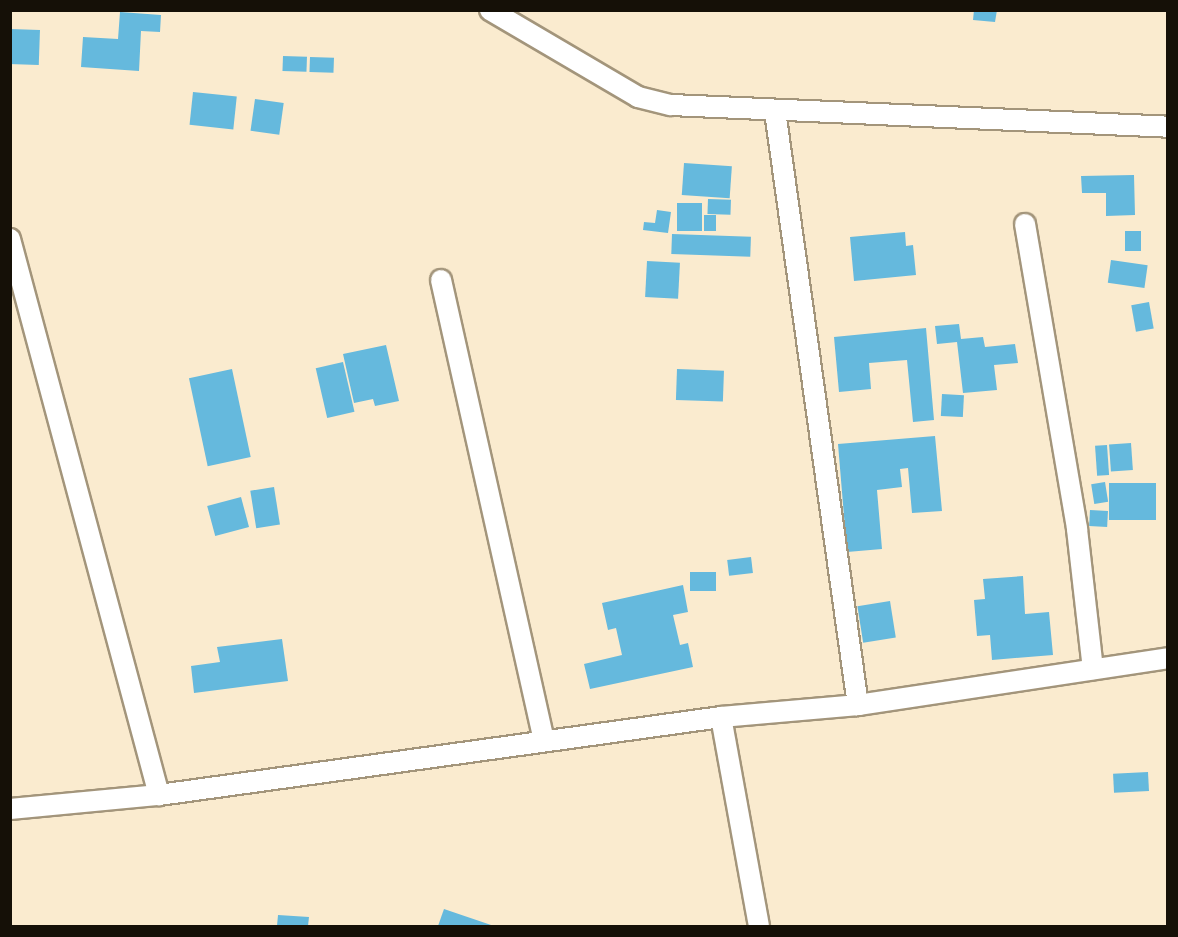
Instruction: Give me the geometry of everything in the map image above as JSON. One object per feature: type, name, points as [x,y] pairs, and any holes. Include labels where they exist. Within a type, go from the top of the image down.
[{"type":"street","points":[[490,10],[638,97],[671,105],[1167,128]]},
{"type":"street","points":[[775,111],[858,705]]},
{"type":"street","points":[[1025,224],[1077,530],[1093,669]]},
{"type":"street","points":[[10,239],[159,795]]},
{"type":"street","points":[[441,280],[544,741]]},
{"type":"street","points":[[10,809],[159,795],[721,717],[858,705],[1167,658]]},
{"type":"street","points":[[721,717],[759,927]]},
{"type":"building","points":[[974,10],[997,10],[995,22],[973,20]]},
{"type":"building","points":[[120,12],[161,15],[160,32],[141,31],[139,71],[81,67],[83,37],[118,39]]},
{"type":"building","points":[[10,29],[40,30],[39,65],[10,64]]},
{"type":"building","points":[[283,56],[307,57],[306,72],[282,71]]},
{"type":"building","points":[[310,57],[334,58],[333,73],[309,72]]},
{"type":"building","points":[[193,92],[237,97],[233,129],[190,125]]},
{"type":"building","points":[[255,99],[284,103],[279,135],[251,131]]},
{"type":"building","points":[[684,163],[732,166],[730,198],[682,195]]},
{"type":"building","points":[[1134,175],[1135,215],[1106,216],[1106,193],[1082,193],[1081,176]]},
{"type":"building","points":[[708,199],[731,200],[730,215],[707,214]]},
{"type":"building","points":[[677,203],[702,203],[702,231],[677,231]]},
{"type":"building","points":[[657,210],[671,212],[668,233],[643,230],[644,222],[655,223]]},
{"type":"building","points":[[704,215],[716,215],[716,231],[704,231]]},
{"type":"building","points":[[1125,231],[1141,231],[1141,251],[1125,251]]},
{"type":"building","points":[[905,232],[906,246],[913,245],[916,275],[854,281],[850,237]]},
{"type":"building","points":[[672,234],[751,237],[750,257],[671,254]]},
{"type":"building","points":[[1111,260],[1148,265],[1144,288],[1108,283]]},
{"type":"building","points":[[647,261],[680,263],[678,299],[645,297]]},
{"type":"building","points":[[1149,302],[1154,329],[1136,332],[1131,305]]},
{"type":"building","points":[[959,324],[961,339],[983,337],[985,347],[1015,344],[1018,363],[994,365],[997,390],[963,393],[957,342],[937,344],[935,326]]},
{"type":"building","points":[[926,328],[934,420],[913,422],[907,360],[869,363],[871,389],[839,392],[834,337]]},
{"type":"building","points":[[386,345],[399,401],[375,406],[373,399],[354,403],[343,354]]},
{"type":"building","points":[[343,362],[354,412],[327,418],[316,368]]},
{"type":"building","points":[[232,369],[251,457],[208,466],[189,378]]},
{"type":"building","points":[[677,369],[724,371],[723,402],[676,400]]},
{"type":"building","points":[[942,394],[964,395],[963,417],[941,416]]},
{"type":"building","points":[[935,436],[942,511],[912,513],[908,468],[900,469],[902,487],[877,490],[882,549],[847,552],[838,444]]},
{"type":"building","points":[[1131,443],[1133,470],[1111,471],[1109,445]]},
{"type":"building","points":[[1107,445],[1109,475],[1097,476],[1095,446]]},
{"type":"building","points":[[1105,482],[1108,502],[1094,504],[1091,484]]},
{"type":"building","points":[[1109,483],[1156,483],[1156,520],[1109,520]]},
{"type":"building","points":[[274,487],[280,525],[256,528],[250,491]]},
{"type":"building","points":[[241,497],[249,527],[215,536],[207,506]]},
{"type":"building","points":[[1090,510],[1108,511],[1107,527],[1089,526]]},
{"type":"building","points":[[751,557],[753,573],[729,576],[727,560]]},
{"type":"building","points":[[690,572],[716,572],[716,591],[690,591]]},
{"type":"building","points":[[1023,576],[1025,614],[1049,612],[1053,655],[992,660],[990,635],[977,636],[974,600],[985,599],[983,579]]},
{"type":"building","points":[[683,585],[688,612],[673,615],[680,645],[688,643],[693,667],[590,689],[584,664],[622,655],[616,628],[608,630],[602,603]]},
{"type":"building","points":[[890,601],[896,638],[863,643],[857,606]]},
{"type":"building","points":[[282,639],[288,681],[194,693],[191,666],[220,662],[217,647]]},
{"type":"building","points":[[1148,772],[1149,791],[1114,793],[1113,774]]},
{"type":"building","points":[[444,909],[494,926],[438,926]]},
{"type":"building","points":[[278,915],[309,917],[308,926],[277,926]]}]
